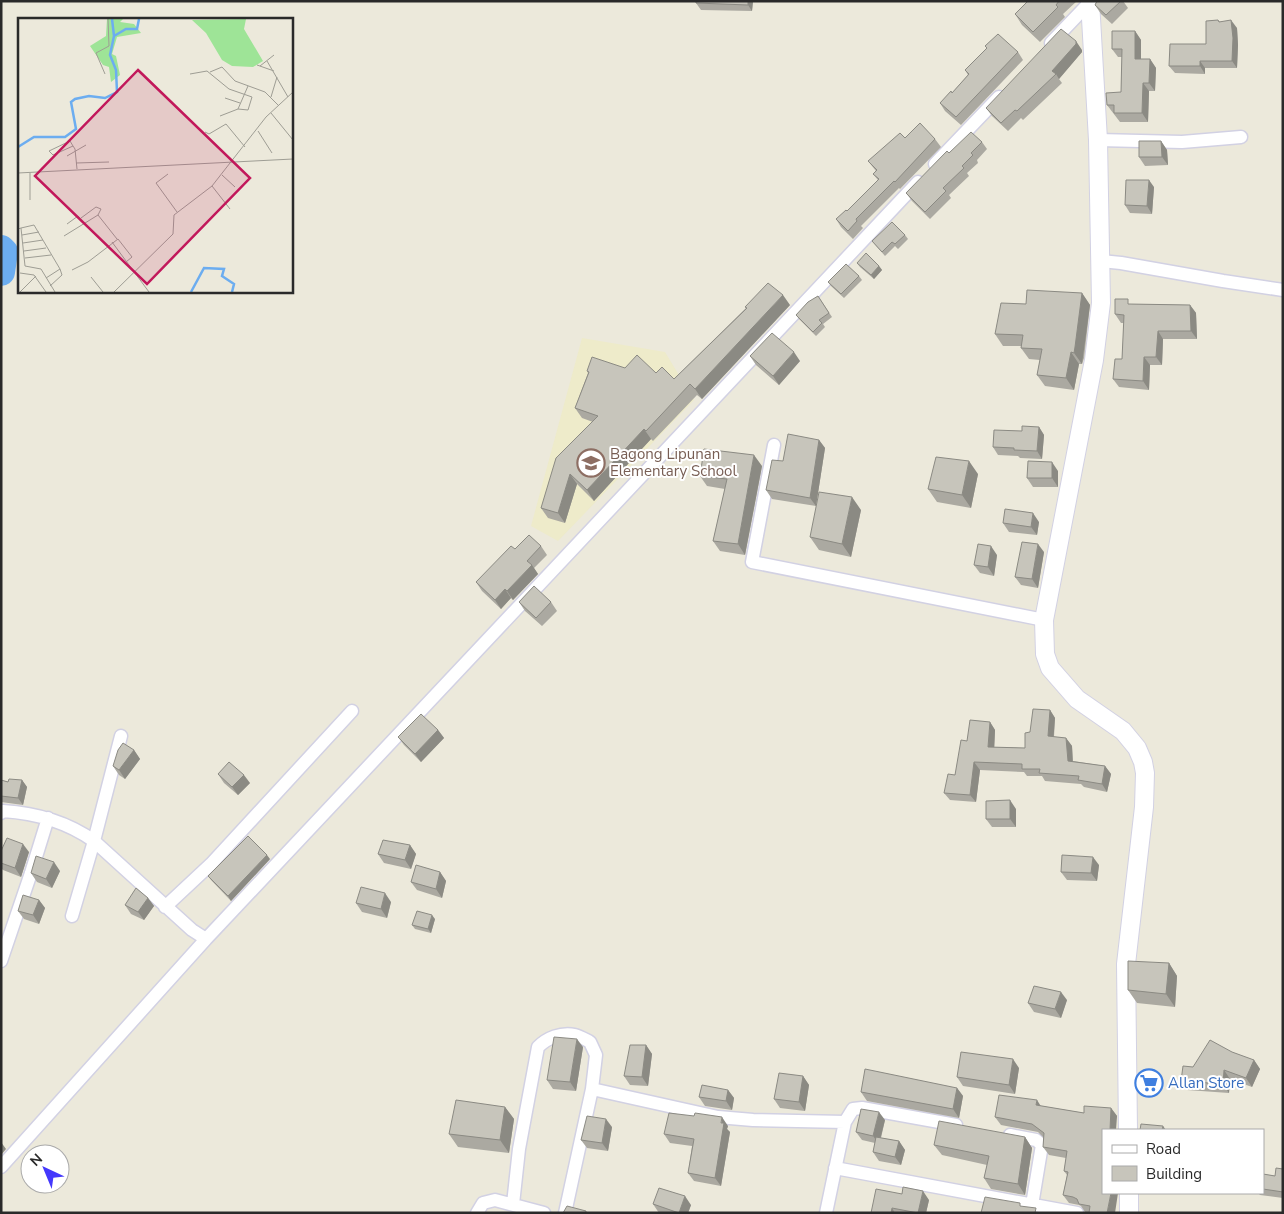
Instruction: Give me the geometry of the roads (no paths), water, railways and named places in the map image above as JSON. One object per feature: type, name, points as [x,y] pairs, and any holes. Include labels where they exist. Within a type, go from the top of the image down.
[{"type":"street","points":[[1043,51],[1091,1]]},
{"type":"street","points":[[1091,1],[1098,140],[1101,304],[1094,360],[1044,620],[1045,654],[1050,668],[1078,699],[1123,731],[1136,748],[1146,773],[1144,807],[1126,964],[1128,1129]]},
{"type":"street","points":[[1,1167],[206,939],[819,286],[1009,87]]},
{"type":"street","points":[[1098,140],[1182,142],[1241,137]]},
{"type":"street","points":[[1101,261],[1283,290]]},
{"type":"street","points":[[774,446],[752,562],[1044,620]]},
{"type":"street","points":[[165,907],[211,864],[352,711]]},
{"type":"street","points":[[72,916],[94,841],[121,736]]},
{"type":"street","points":[[1,813],[3,811],[20,812],[48,818],[80,832],[94,841],[192,930],[206,939]]},
{"type":"street","points":[[1,961],[48,818]]},
{"type":"street","points":[[513,1204],[519,1148],[538,1047],[545,1040],[554,1036],[575,1035],[590,1042],[596,1055],[592,1089],[565,1213]]},
{"type":"street","points":[[592,1089],[718,1117],[753,1120],[845,1122]]},
{"type":"street","points":[[826,1213],[845,1122],[853,1109],[862,1108],[968,1127]]},
{"type":"street","points":[[997,1132],[1036,1140],[1042,1145],[1032,1205]]},
{"type":"street","points":[[835,1168],[1077,1213]]},
{"type":"street","points":[[1129,1194],[1129,1213]]},
{"type":"street","points":[[477,1213],[483,1203],[495,1200],[544,1213]]},
{"type":"waterway","points":[[1,249],[4,252],[1,272]]},
{"type":"place","name":"Bagong Lipunan Elementary School","points":[[591,463]]},
{"type":"place","name":"Allan Store","points":[[1149,1083]]}]
